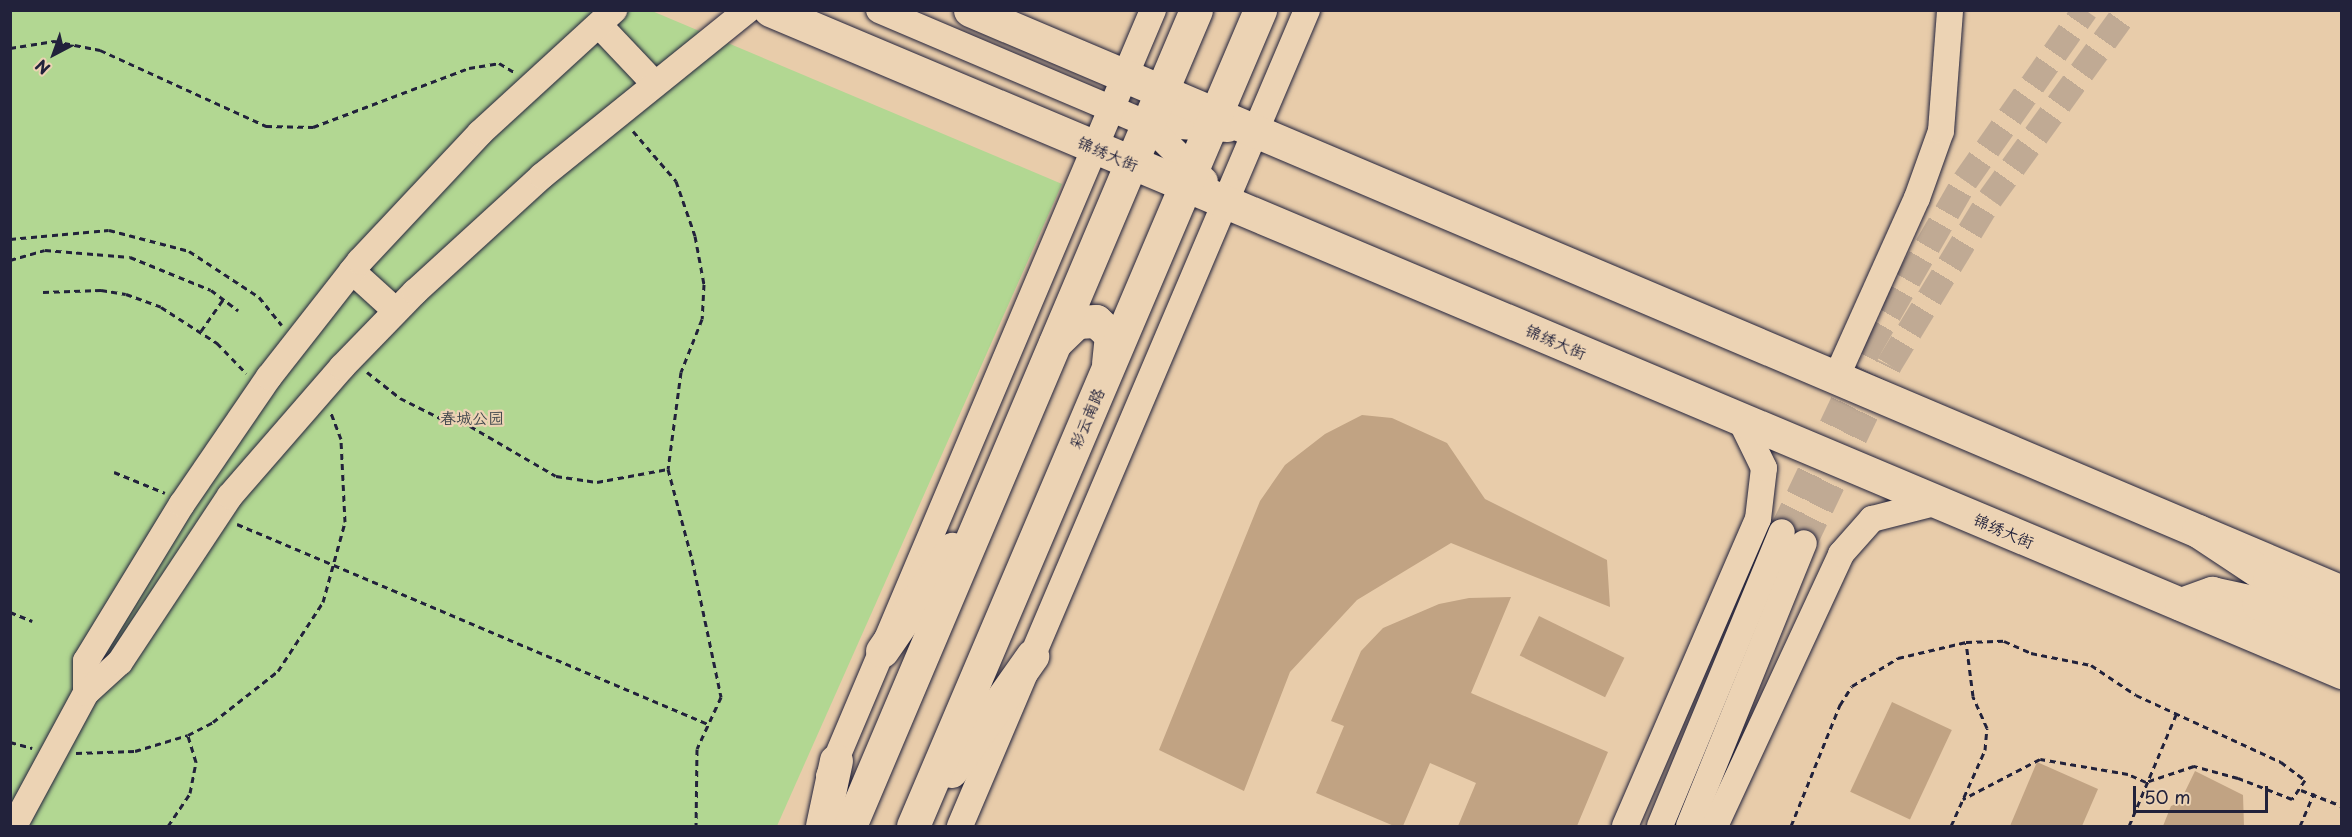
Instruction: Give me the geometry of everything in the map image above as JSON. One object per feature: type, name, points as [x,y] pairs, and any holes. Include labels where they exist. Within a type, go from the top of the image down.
[{"type":"main road","name":"锦绣大街","points":[[770,10],[1131,163],[1189,177],[1225,202],[2342,672]]},
{"type":"main road","points":[[970,10],[1162,91],[1213,121],[1256,130],[2342,591]]},
{"type":"main road","points":[[850,826],[1196,10]]},
{"type":"main road","name":"彩云南路","points":[[914,825],[1260,10]]},
{"type":"main road","points":[[1055,343],[1077,322],[1096,321],[1108,329],[1113,342],[1107,368]]},
{"type":"main road","points":[[882,651],[993,488]]},
{"type":"main road","points":[[2198,531],[2264,591],[2342,639]]},
{"type":"main road","points":[[2181,604],[2212,593],[2264,591],[2342,611]]},
{"type":"main road","points":[[914,825],[1032,656]]},
{"type":"main road","points":[[822,826],[836,760]]},
{"type":"street","points":[[14,826],[86,693],[120,662],[217,515],[352,356],[542,176],[748,10]]},
{"type":"street","points":[[879,10],[1147,124],[1213,121]]},
{"type":"street","points":[[807,826],[1153,10]]},
{"type":"street","points":[[960,826],[1307,10]]},
{"type":"street","points":[[1836,378],[1917,198],[1941,131],[1954,13]]},
{"type":"street","points":[[86,693],[86,661],[184,501],[260,391],[352,272],[480,133],[607,18],[656,84]]},
{"type":"street","points":[[1147,124],[1189,177]]},
{"type":"street","points":[[352,272],[396,312]]},
{"type":"street","points":[[1625,826],[1758,519],[1764,468],[1740,419]]},
{"type":"street","points":[[1715,826],[1840,554],[1872,519],[1938,502]]},
{"type":"street","points":[[1660,826],[1793,538],[1689,826]]},
{"type":"path","points":[[10,48],[54,41],[100,50],[266,126],[313,127],[469,68],[499,63],[533,84]]},
{"type":"path","points":[[616,115],[676,181],[695,236],[704,284],[702,319],[681,372],[668,469],[692,559],[721,697],[697,748],[696,826]]},
{"type":"path","points":[[10,239],[109,230],[189,251],[259,297],[296,343]]},
{"type":"path","points":[[10,260],[45,250],[130,257],[175,273],[238,310]]},
{"type":"path","points":[[43,292],[74,289],[126,294],[161,307],[201,330],[233,360],[260,391]]},
{"type":"path","points":[[201,330],[223,300]]},
{"type":"path","points":[[352,356],[371,376],[400,398],[440,418],[470,426],[556,476],[597,482],[668,469]]},
{"type":"path","points":[[10,742],[52,754],[135,751],[188,735],[213,722],[278,671],[323,602],[345,522],[341,439]]},
{"type":"path","points":[[114,472],[184,501]]},
{"type":"path","points":[[217,515],[708,724]]},
{"type":"path","points":[[10,612],[32,621]]},
{"type":"path","points":[[1791,826],[1840,705],[1852,686],[1898,658],[1966,642],[2004,641],[2031,653],[2091,665],[2136,695],[2292,768],[2305,780],[2301,790],[2292,798],[2238,778],[2194,766],[2148,781],[2128,774],[2040,759],[1963,799]]},
{"type":"path","points":[[1951,826],[1984,750],[1987,728],[1973,696],[1966,642]]},
{"type":"path","points":[[2129,826],[2177,714]]},
{"type":"path","points":[[168,826],[190,793],[196,762],[188,735]]},
{"type":"path","points":[[2301,790],[2314,793],[2342,806]]},
{"type":"path","points":[[2300,826],[2314,793]]},
{"type":"green space","name":"春城公园","points":[[10,11],[652,11],[1062,184],[777,826],[11,826]]},
{"type":"building","points":[[1362,415],[1392,418],[1447,443],[1485,499],[1607,560],[1610,607],[1451,543],[1357,600],[1290,672],[1244,791],[1159,750],[1260,501],[1285,465],[1325,434]]},
{"type":"building","points":[[1511,597],[1471,693],[1608,752],[1577,826],[1458,826],[1476,783],[1430,763],[1403,826],[1394,826],[1316,793],[1344,726],[1331,721],[1361,651],[1383,628],[1439,604],[1469,598]]},
{"type":"building","points":[[1539,616],[1624,658],[1605,697],[1520,656]]},
{"type":"building","points":[[1892,702],[1952,730],[1910,820],[1850,792]]},
{"type":"building","points":[[2037,762],[2098,789],[2082,826],[2010,826]]},
{"type":"building","points":[[2195,771],[2243,795],[2244,826],[2163,826],[2171,806],[2180,802]]},
{"type":"tunnel","points":[[1782,532],[1869,348],[1965,181],[2085,10]]},
{"type":"tunnel","points":[[1804,543],[1889,365],[1990,199],[2127,10]]}]
